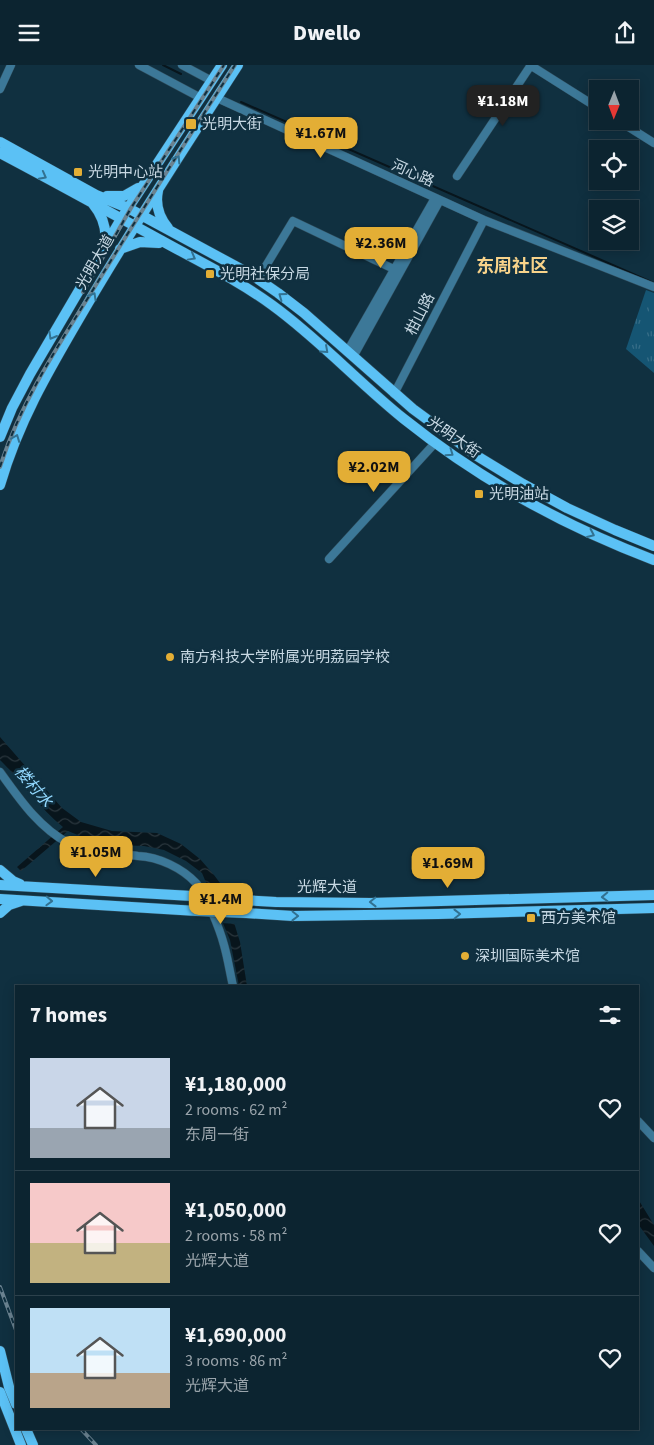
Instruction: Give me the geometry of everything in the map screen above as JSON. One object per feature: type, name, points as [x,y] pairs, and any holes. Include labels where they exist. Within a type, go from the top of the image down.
[{"type":"main road","name":"光明大道","points":[[0,437],[30,373],[104,246],[222,65]]},
{"type":"main road","name":"光明大道","points":[[0,485],[11,449],[34,397],[134,226],[238,65]]},
{"type":"main road","name":"光明大街","points":[[0,142],[94,198],[121,219],[245,287],[277,309],[384,403],[435,443],[492,481],[594,535],[654,560]]},
{"type":"main road","name":"光明大街","points":[[0,153],[94,198],[128,207],[258,279],[291,303],[394,394],[448,436],[518,481],[583,516],[654,546]]},
{"type":"main road","points":[[104,246],[106,234],[104,222],[94,198],[124,196],[143,185]]},
{"type":"main road","points":[[158,187],[158,212],[173,232]]},
{"type":"main road","points":[[120,250],[140,242],[152,241],[170,245]]},
{"type":"main road","points":[[0,870],[14,881],[24,885],[36,886]]},
{"type":"main road","name":"光辉大道","points":[[0,885],[276,902],[371,903],[654,895]]},
{"type":"main road","name":"光辉大道","points":[[0,899],[293,916],[654,908]]},
{"type":"main road","points":[[0,913],[9,905],[27,900]]},
{"type":"main road","points":[[0,1351],[15,1401]]},
{"type":"main road","points":[[0,1392],[15,1430]]},
{"type":"main road","points":[[15,1430],[21,1445]]},
{"type":"main road","points":[[26,1430],[33,1445]]},
{"type":"street","points":[[0,89],[11,65]]},
{"type":"street","points":[[139,65],[200,98]]},
{"type":"street","points":[[182,65],[212,81]]},
{"type":"street","points":[[457,176],[530,65],[589,102]]},
{"type":"street","name":"河心路","points":[[217,98],[484,220],[654,287]]},
{"type":"street","points":[[633,130],[654,143]]},
{"type":"street","points":[[350,355],[437,199]]},
{"type":"street","name":"柑山路","points":[[394,394],[484,220]]},
{"type":"street","points":[[258,279],[293,221],[397,271]]},
{"type":"street","points":[[329,559],[435,443]]},
{"type":"street","points":[[0,772],[36,819],[67,842],[84,850],[110,855],[140,856],[160,861],[182,872],[197,884],[218,925],[225,947],[233,985]]},
{"type":"street","points":[[639,1122],[654,1138]]},
{"type":"street","points":[[639,1252],[654,1268]]},
{"type":"green space","points":[[646,290],[654,293],[654,373],[626,349]]},
{"type":"green space","points":[[649,305],[654,305],[654,328],[649,328]]},
{"type":"water","name":"楼村水","points":[[0,737],[62,808],[81,822],[112,831],[157,833],[181,844],[200,859],[223,887],[240,942],[247,985],[239,985],[230,940],[202,873],[186,861],[164,850],[144,846],[115,845],[90,840],[68,831],[21,871],[17,867],[63,827],[54,820],[0,760]]},
{"type":"water","points":[[639,1201],[654,1225],[654,1246],[639,1225]]},
{"type":"pier","points":[[206,887],[225,888],[237,924],[220,923]]},
{"type":"waterway","points":[[163,65],[181,74]]},
{"type":"waterway","points":[[241,102],[654,283]]},
{"type":"railway","points":[[83,292],[131,208],[224,65]]},
{"type":"railway","points":[[0,467],[28,399],[52,356],[235,65]]},
{"type":"railway","points":[[0,1287],[15,1327]]},
{"type":"railway","points":[[82,1430],[96,1445]]},
{"type":"place","name":"光明大街","points":[[191,124]]},
{"type":"place","name":"光明中心站","points":[[78,172]]},
{"type":"place","name":"光明社保分局","points":[[210,274]]},
{"type":"place","name":"光明油站","points":[[479,494]]},
{"type":"place","name":"南方科技大学附属光明荔园学校","points":[[170,657]]},
{"type":"place","name":"西方美术馆","points":[[531,918]]},
{"type":"place","name":"深圳国际美术馆","points":[[465,956]]},
{"type":"district","name":"东周社区","points":[[512,266]]}]
